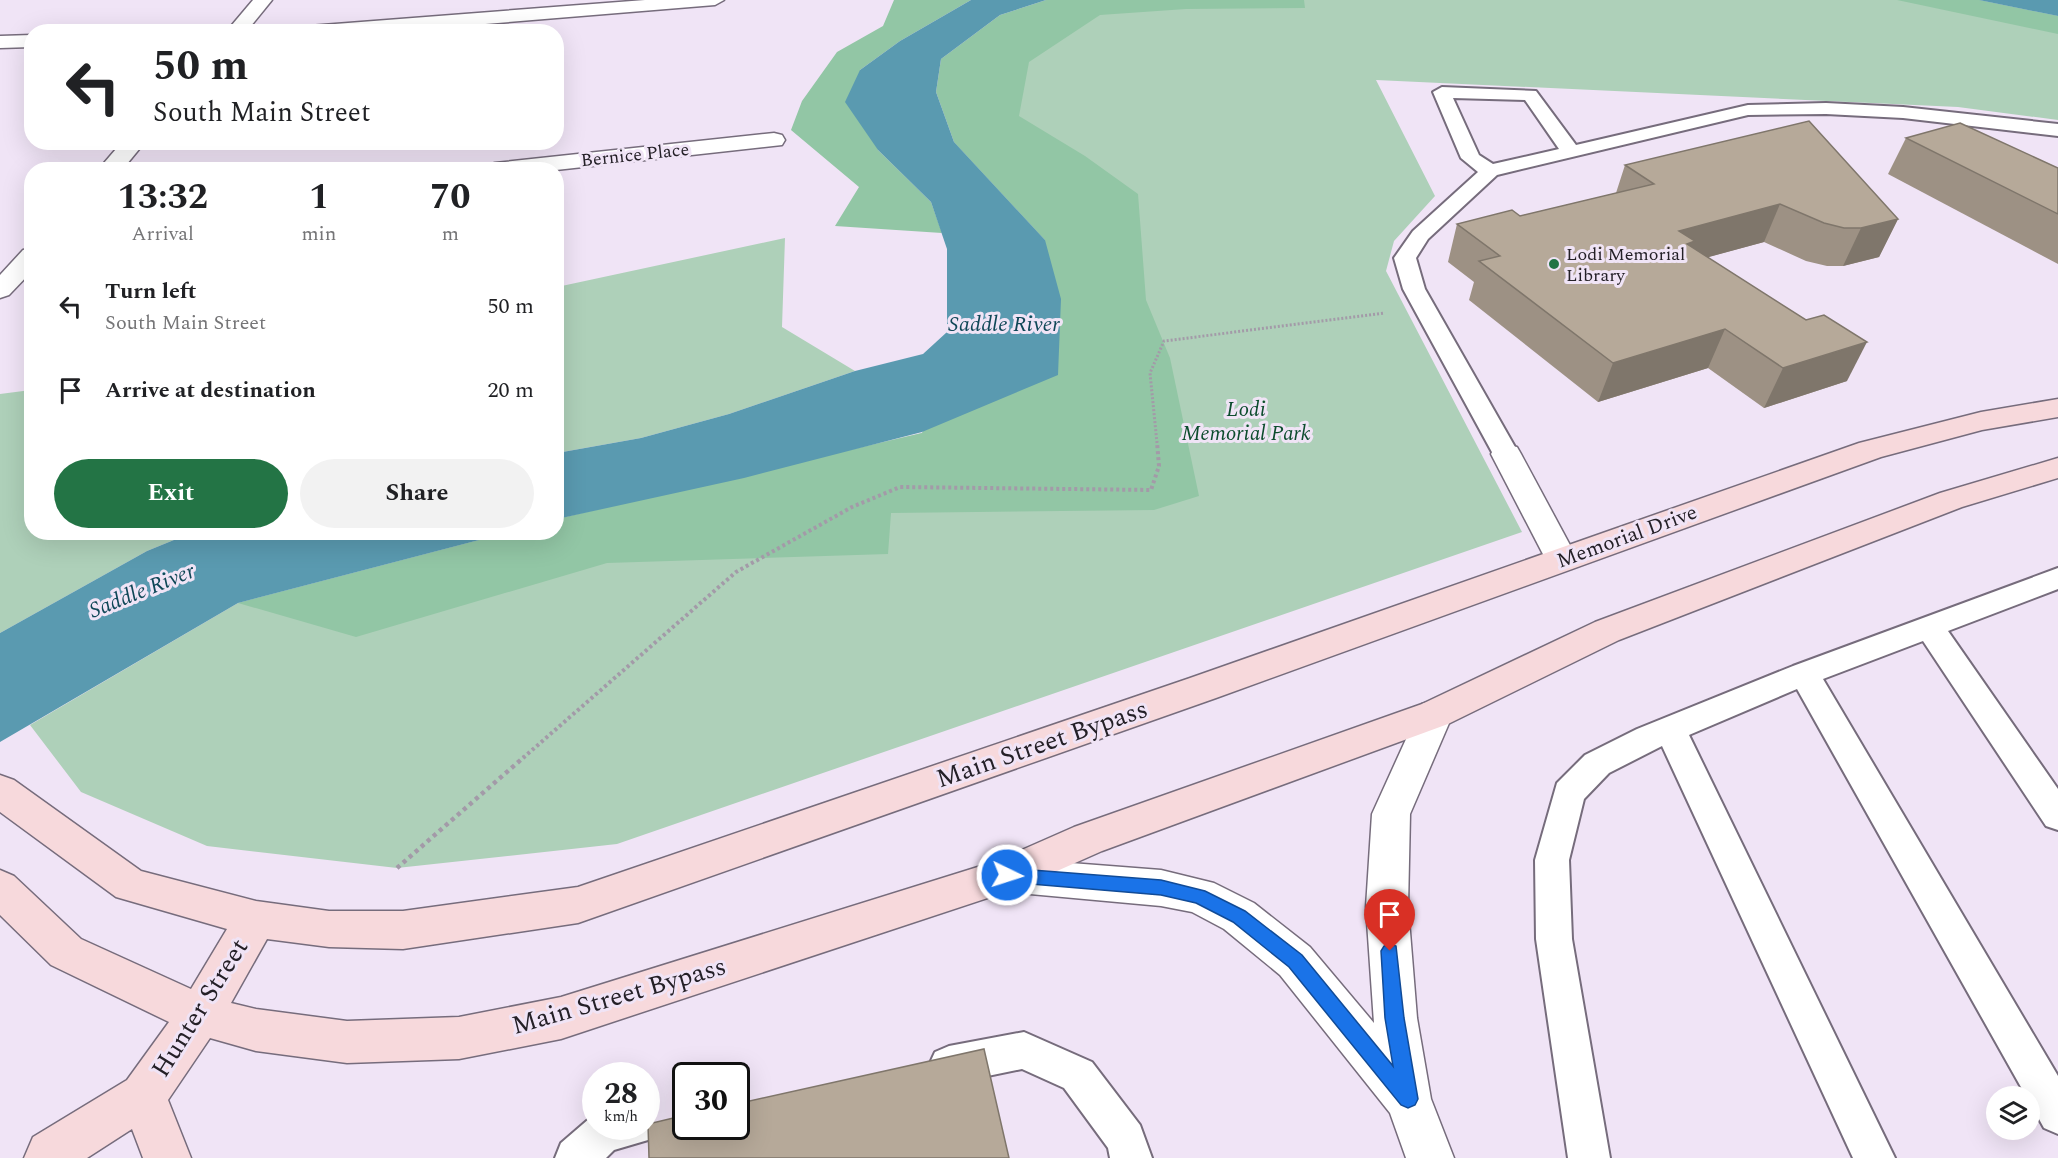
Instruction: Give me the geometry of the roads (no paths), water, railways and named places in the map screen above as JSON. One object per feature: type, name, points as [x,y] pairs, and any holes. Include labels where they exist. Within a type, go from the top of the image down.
[{"type":"main road","name":"Memorial Drive","points":[[1203,687],[1870,450],[1981,421],[2058,408]]},
{"type":"main road","points":[[1435,714],[1607,631],[1951,500],[2058,468]]},
{"type":"main road","name":"Main Street Bypass","points":[[0,791],[130,885],[256,919],[329,929],[403,930],[578,905],[1203,687]]},
{"type":"main road","name":"Main Street Bypass","points":[[0,888],[66,952],[200,1015],[256,1030],[347,1042],[459,1038],[561,1018],[1007,875],[1088,839],[1435,714]]},
{"type":"main road","name":"Hunter Street","points":[[48,1158],[50,1154],[143,1096],[200,1015],[256,919]]},
{"type":"main road","name":"Hunter Street","points":[[143,1096],[167,1158]]},
{"type":"street","points":[[242,24],[263,0]]},
{"type":"street","points":[[410,24],[715,0]]},
{"type":"street","points":[[0,42],[24,41]]},
{"type":"street","name":"Bernice Place","points":[[564,163],[774,140]]},
{"type":"street","points":[[116,162],[127,150]]},
{"type":"street","points":[[0,290],[24,264]]},
{"type":"street","points":[[1506,454],[1562,560]]},
{"type":"street","points":[[1430,1158],[1408,1099],[1395,1018],[1389,929],[1391,814],[1435,714]]},
{"type":"street","points":[[1007,875],[1161,888],[1199,896],[1239,916],[1295,961],[1408,1099]]},
{"type":"lane","points":[[1490,171],[1471,158],[1442,93],[1530,95],[1570,152]]},
{"type":"lane","points":[[1506,454],[1414,289],[1405,258],[1420,235],[1490,171],[1748,110],[1791,107],[1959,116],[2058,130]]},
{"type":"lane","points":[[1589,1158],[1554,939],[1552,860],[1569,793],[1597,764],[1670,729],[1804,674],[1929,627],[2053,588]]},
{"type":"lane","points":[[1929,627],[2058,816]]},
{"type":"lane","points":[[1804,674],[2058,1114]]},
{"type":"lane","points":[[1670,729],[1874,1158]]},
{"type":"lane","points":[[909,1073],[1024,1050],[1078,1075],[1126,1139],[1131,1158]]},
{"type":"lane","points":[[576,1158],[595,1140]]},
{"type":"water","name":"Saddle River","points":[[971,0],[1046,0],[1000,15],[941,59],[936,92],[954,142],[1045,240],[1061,299],[1058,375],[922,432],[744,478],[564,517],[564,452],[641,438],[729,414],[855,371],[923,354],[947,332],[947,249],[931,202],[878,150],[845,102],[860,70],[900,41]]},
{"type":"water","points":[[1979,0],[2058,0],[2058,16]]},
{"type":"water","name":"Saddle River","points":[[174,540],[479,540],[238,603],[0,742],[0,633],[147,551]]},
{"type":"place","name":"Lodi Memorial Library","points":[[1554,264]]},
{"type":"park label","name":"Lodi Memorial Park","points":[[1246,422]]}]
